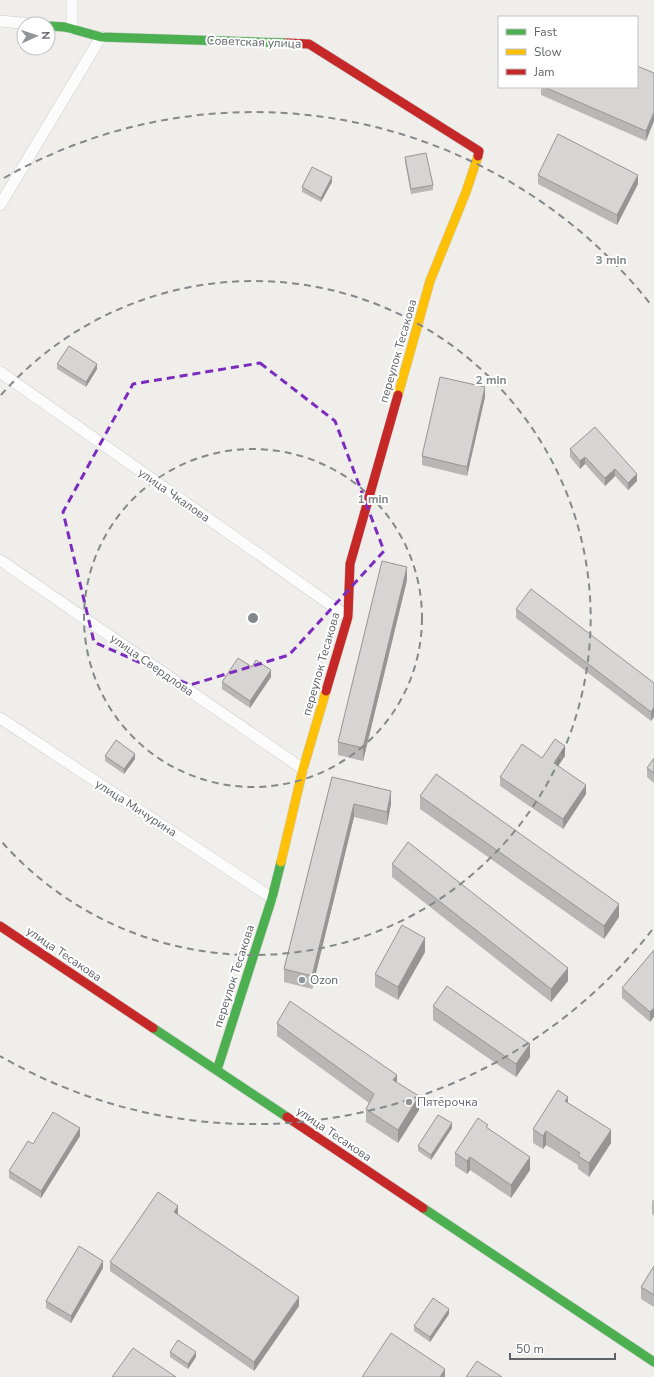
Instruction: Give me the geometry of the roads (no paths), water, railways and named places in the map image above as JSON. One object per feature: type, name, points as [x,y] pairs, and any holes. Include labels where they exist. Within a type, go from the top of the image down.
[{"type":"street","points":[[72,0],[72,29]]},
{"type":"street","points":[[0,21],[16,23]]},
{"type":"street","name":"Советская улица","points":[[56,27],[72,29],[101,37],[309,44],[479,151]]},
{"type":"street","points":[[0,205],[4,190],[101,37]]},
{"type":"street","name":"переулок Тесакова","points":[[217,1070],[272,898],[303,769],[348,617],[350,564],[430,281],[466,192],[479,151]]},
{"type":"street","name":"улица Чкалова","points":[[0,372],[348,617]]},
{"type":"street","name":"улица Свердлова","points":[[0,560],[303,769]]},
{"type":"street","name":"улица Мичурина","points":[[0,718],[272,898]]},
{"type":"street","name":"улица Тесакова","points":[[0,926],[654,1362]]},
{"type":"place","name":"Ozon","points":[[302,980]]},
{"type":"place","name":"Пятёрочка","points":[[409,1102]]}]
